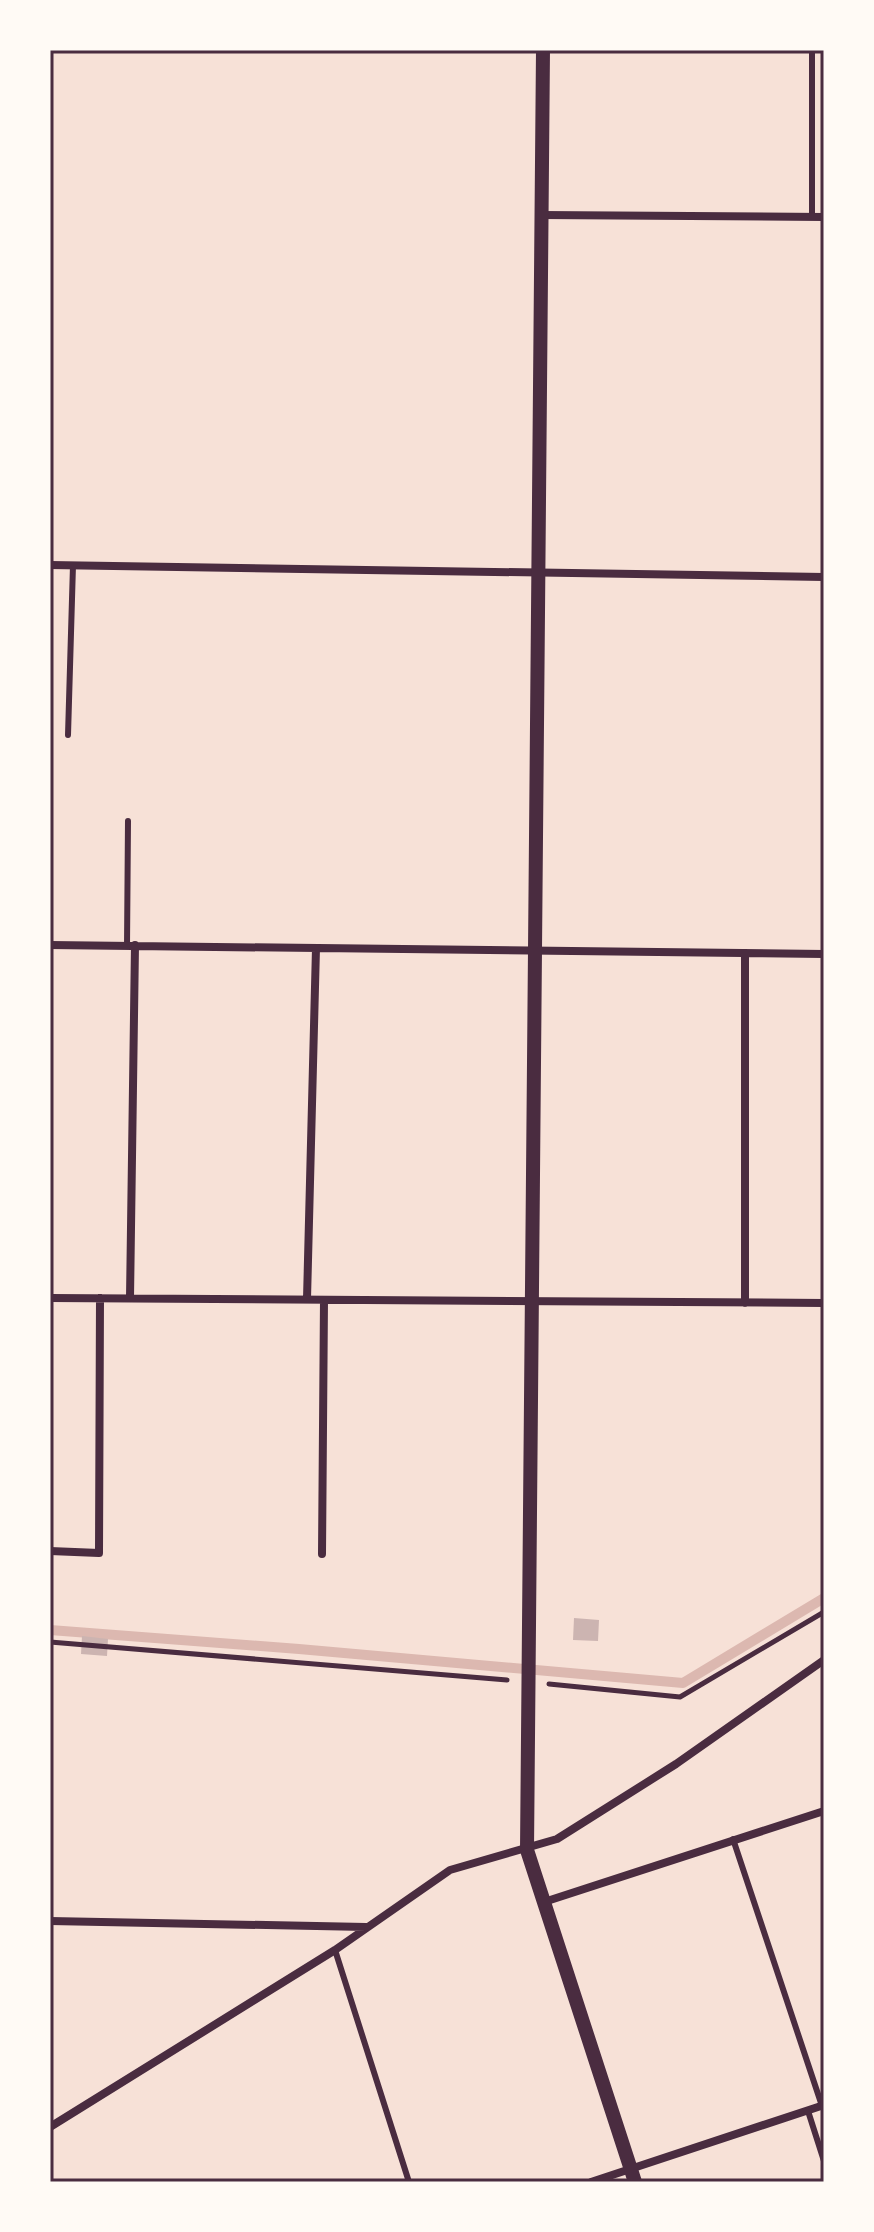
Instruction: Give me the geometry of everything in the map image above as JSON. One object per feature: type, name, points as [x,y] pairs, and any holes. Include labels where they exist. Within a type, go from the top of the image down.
[{"type":"street","points":[[543,50],[527,1850],[632,2176]]},
{"type":"street","points":[[541,215],[824,217]]},
{"type":"street","points":[[50,565],[824,577]]},
{"type":"street","points":[[50,945],[824,954]]},
{"type":"street","points":[[130,1298],[131,946]]},
{"type":"street","points":[[307,1299],[316,948]]},
{"type":"street","points":[[745,953],[745,1303]]},
{"type":"street","points":[[50,1298],[824,1303]]},
{"type":"street","points":[[50,1551],[99,1553],[100,1298]]},
{"type":"street","points":[[322,1554],[324,1300]]},
{"type":"street","points":[[50,2127],[335,1950],[450,1870],[557,1839],[676,1764],[824,1660]]},
{"type":"street","points":[[544,1902],[824,1811]]},
{"type":"street","points":[[50,1921],[367,1927]]},
{"type":"street","points":[[591,2182],[632,2176],[823,2106]]},
{"type":"lane","points":[[812,50],[812,217]]},
{"type":"lane","points":[[68,735],[73,565]]},
{"type":"lane","points":[[128,821],[131,946]]},
{"type":"lane","points":[[733,1839],[823,2106]]},
{"type":"lane","points":[[335,1950],[409,2182]]},
{"type":"lane","points":[[808,2111],[824,2161]]},
{"type":"path","points":[[50,1642],[680,1697],[824,1612]]},
{"type":"building","points":[[574,1618],[599,1620],[598,1641],[573,1640]]},
{"type":"building","points":[[82,1636],[108,1639],[107,1656],[81,1654]]},
{"type":"waterway","points":[[50,1630],[683,1683],[824,1598]]}]
